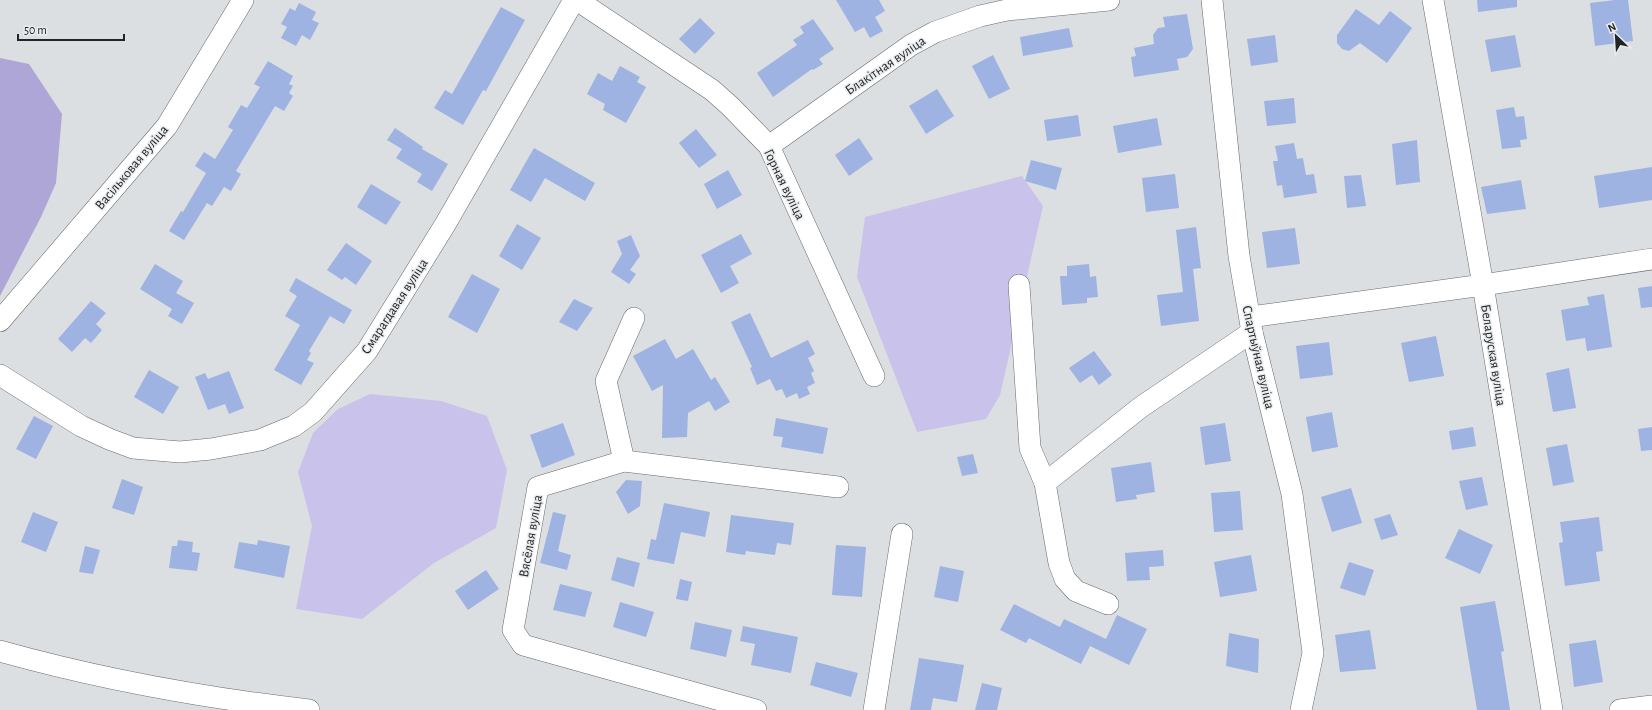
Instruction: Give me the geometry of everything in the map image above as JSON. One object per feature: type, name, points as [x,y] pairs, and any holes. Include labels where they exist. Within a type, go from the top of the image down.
[{"type":"street","name":"Васільковая вуліца","points":[[0,321],[167,126],[242,0]]},
{"type":"street","name":"Смарагдавая вуліца","points":[[0,375],[80,426],[133,448],[180,452],[211,449],[260,440],[294,426],[313,412],[367,351],[446,223],[574,0]]},
{"type":"street","name":"Горная вуліца","points":[[577,0],[712,90],[730,106],[769,146],[874,376]]},
{"type":"street","name":"Блакітная вуліца","points":[[769,146],[911,45],[935,32],[980,16],[1007,10],[1109,0]]},
{"type":"street","name":"Спартыўная вуліца","points":[[1212,0],[1239,256],[1251,325],[1292,494],[1314,653],[1301,710]]},
{"type":"street","name":"Беларуская вуліца","points":[[1433,0],[1483,285],[1552,710]]},
{"type":"street","points":[[1045,484],[1141,407],[1251,325],[1483,285],[1652,258]]},
{"type":"street","points":[[1019,285],[1030,448],[1045,484],[1059,564],[1065,579],[1076,591],[1108,604]]},
{"type":"street","points":[[624,461],[606,381],[634,318]]},
{"type":"street","name":"Вясёлая вуліца","points":[[756,710],[523,645],[514,630],[538,487],[624,461],[838,487]]},
{"type":"street","points":[[874,710],[902,534]]},
{"type":"street","points":[[0,651],[118,679],[243,706],[309,710]]},
{"type":"street","points":[[1620,710],[1652,706]]},
{"type":"shaded area","points":[[0,58],[29,64],[62,114],[56,183],[41,217],[0,296]]},
{"type":"shaded area","points":[[1022,176],[1043,206],[1000,395],[986,419],[917,432],[857,277],[865,217]]},
{"type":"shaded area","points":[[370,394],[441,401],[487,416],[507,470],[496,528],[434,563],[362,619],[296,609],[312,526],[298,472],[313,433],[338,409]]},
{"type":"building","points":[[836,0],[879,0],[885,11],[875,17],[883,31],[870,38],[864,27],[855,32]]},
{"type":"building","points":[[1477,0],[1517,0],[1517,7],[1478,12]]},
{"type":"building","points":[[1628,0],[1633,41],[1595,46],[1590,3]]},
{"type":"building","points":[[299,3],[316,12],[312,20],[319,23],[310,40],[302,35],[296,46],[281,38],[287,27],[281,24],[290,8],[295,11]]},
{"type":"building","points":[[501,7],[525,20],[486,91],[483,90],[463,125],[434,108],[445,90],[452,94]]},
{"type":"building","points":[[1356,9],[1379,25],[1390,11],[1412,28],[1387,63],[1360,43],[1349,51],[1342,49],[1337,43],[1337,35]]},
{"type":"building","points":[[1187,14],[1193,49],[1187,57],[1177,59],[1179,70],[1134,77],[1131,57],[1136,56],[1134,48],[1154,44],[1153,35],[1158,28],[1165,27],[1163,17]]},
{"type":"building","points":[[700,18],[715,33],[695,54],[679,39]]},
{"type":"building","points":[[813,19],[834,49],[819,59],[823,64],[813,70],[812,69],[773,97],[757,73],[797,45],[793,40],[804,33],[800,27]]},
{"type":"building","points":[[1069,28],[1073,47],[1023,56],[1020,37]]},
{"type":"building","points":[[1275,35],[1278,62],[1251,66],[1247,39]]},
{"type":"building","points":[[1515,35],[1521,67],[1491,72],[1485,40]]},
{"type":"building","points":[[993,55],[1010,89],[989,99],[972,66]]},
{"type":"building","points":[[268,61],[293,76],[289,84],[293,86],[289,93],[293,96],[284,111],[275,106],[236,171],[241,174],[231,191],[224,187],[212,206],[207,203],[184,240],[169,231],[181,211],[183,212],[206,173],[195,166],[204,152],[215,159],[233,130],[228,127],[241,105],[247,108],[260,87],[254,84]]},
{"type":"building","points":[[620,66],[640,77],[637,82],[646,87],[626,123],[603,110],[605,104],[587,94],[598,73],[612,81]]},
{"type":"building","points":[[937,89],[954,116],[926,134],[909,106]]},
{"type":"building","points":[[1294,98],[1296,123],[1267,126],[1264,101]]},
{"type":"building","points":[[1514,107],[1516,117],[1524,116],[1527,139],[1520,140],[1521,147],[1502,149],[1496,110]]},
{"type":"building","points":[[1078,115],[1081,136],[1047,141],[1044,120]]},
{"type":"building","points":[[1157,118],[1162,145],[1118,153],[1113,126]]},
{"type":"building","points":[[395,128],[423,147],[422,149],[448,164],[432,191],[417,182],[422,174],[396,158],[402,149],[387,140]]},
{"type":"building","points":[[696,129],[717,155],[699,168],[679,143]]},
{"type":"building","points":[[859,138],[873,159],[849,176],[835,155]]},
{"type":"building","points":[[1417,140],[1420,182],[1396,185],[1392,144]]},
{"type":"building","points":[[1294,143],[1297,159],[1303,158],[1306,175],[1314,174],[1317,193],[1284,198],[1282,185],[1277,186],[1273,161],[1278,161],[1275,146]]},
{"type":"building","points":[[534,148],[595,183],[585,201],[545,178],[531,202],[510,190]]},
{"type":"building","points":[[1031,160],[1062,168],[1056,190],[1025,181]]},
{"type":"building","points":[[1652,167],[1652,200],[1599,208],[1594,176]]},
{"type":"building","points":[[728,170],[742,195],[717,209],[704,184]]},
{"type":"building","points":[[1175,174],[1179,208],[1146,212],[1142,178]]},
{"type":"building","points":[[1361,175],[1366,206],[1347,208],[1344,176]]},
{"type":"building","points":[[1521,180],[1526,209],[1487,214],[1481,187]]},
{"type":"building","points":[[371,184],[401,202],[386,225],[357,207]]},
{"type":"building","points":[[517,224],[541,238],[522,270],[499,256]]},
{"type":"building","points":[[1196,227],[1201,268],[1193,269],[1199,321],[1161,326],[1157,295],[1183,292],[1176,230]]},
{"type":"building","points":[[1295,228],[1300,264],[1267,268],[1262,232]]},
{"type":"building","points":[[741,234],[752,254],[730,266],[739,283],[721,293],[701,255]]},
{"type":"building","points":[[631,235],[640,256],[630,270],[636,274],[629,284],[611,272],[622,254],[617,241]]},
{"type":"building","points":[[346,243],[372,261],[356,285],[345,277],[342,280],[327,270]]},
{"type":"building","points":[[155,264],[183,281],[176,293],[194,303],[182,324],[168,316],[172,309],[140,289]]},
{"type":"building","points":[[1089,264],[1090,277],[1096,276],[1098,297],[1087,298],[1087,303],[1062,305],[1060,276],[1067,276],[1067,266]]},
{"type":"building","points":[[472,274],[500,289],[477,333],[448,317]]},
{"type":"building","points":[[296,278],[352,310],[344,324],[330,316],[309,351],[311,353],[307,360],[314,363],[301,385],[274,370],[300,325],[285,316],[297,296],[289,291]]},
{"type":"building","points":[[1652,286],[1652,307],[1641,308],[1638,288]]},
{"type":"building","points":[[1604,294],[1612,347],[1587,351],[1585,338],[1566,341],[1561,310],[1589,305],[1587,297]]},
{"type":"building","points":[[574,299],[593,308],[577,331],[559,322]]},
{"type":"building","points":[[91,301],[106,313],[96,324],[102,330],[91,343],[85,338],[72,352],[58,339]]},
{"type":"building","points":[[750,313],[771,358],[808,340],[815,354],[808,358],[814,371],[811,373],[815,383],[807,387],[810,394],[799,399],[797,393],[786,398],[782,389],[776,391],[770,379],[757,385],[750,368],[752,367],[731,322]]},
{"type":"building","points":[[1436,336],[1444,376],[1409,382],[1401,343]]},
{"type":"building","points":[[665,339],[676,359],[693,349],[711,380],[715,377],[730,402],[715,411],[709,401],[688,413],[687,437],[662,438],[663,385],[652,391],[633,356]]},
{"type":"building","points":[[1329,342],[1333,375],[1300,379],[1296,346]]},
{"type":"building","points":[[1094,351],[1112,375],[1099,385],[1092,375],[1080,383],[1069,368]]},
{"type":"building","points":[[1569,368],[1576,408],[1553,412],[1546,373]]},
{"type":"building","points":[[149,370],[179,387],[163,414],[134,397]]},
{"type":"building","points":[[229,371],[244,408],[229,414],[225,404],[208,410],[195,377],[205,373],[208,379]]},
{"type":"building","points":[[1332,412],[1338,447],[1312,452],[1306,417]]},
{"type":"building","points":[[34,416],[53,426],[36,459],[16,449]]},
{"type":"building","points":[[776,418],[828,428],[823,454],[781,447],[783,437],[773,436]]},
{"type":"building","points":[[563,423],[575,455],[542,468],[530,435]]},
{"type":"building","points":[[1225,423],[1231,461],[1205,465],[1200,427]]},
{"type":"building","points":[[1473,427],[1476,446],[1452,450],[1449,431]]},
{"type":"building","points":[[1652,427],[1652,450],[1641,451],[1638,429]]},
{"type":"building","points":[[1567,444],[1574,482],[1553,486],[1546,448]]},
{"type":"building","points":[[973,454],[978,473],[962,476],[957,457]]},
{"type":"building","points":[[1151,462],[1155,492],[1136,495],[1137,499],[1116,502],[1111,468]]},
{"type":"building","points":[[1482,477],[1488,505],[1466,510],[1459,481]]},
{"type":"building","points":[[122,479],[143,487],[134,515],[112,508]]},
{"type":"building","points":[[626,480],[642,481],[640,506],[628,514],[616,492]]},
{"type":"building","points":[[1351,488],[1362,523],[1332,532],[1321,497]]},
{"type":"building","points":[[1240,491],[1243,530],[1214,532],[1211,493]]},
{"type":"building","points":[[664,503],[710,512],[705,537],[681,532],[674,564],[647,559],[651,539],[656,540]]},
{"type":"building","points":[[33,512],[58,522],[46,552],[21,542]]},
{"type":"building","points":[[553,512],[566,515],[558,551],[571,555],[567,570],[540,563]]},
{"type":"building","points":[[1390,514],[1398,535],[1381,540],[1374,519]]},
{"type":"building","points":[[731,515],[794,523],[791,545],[777,543],[775,555],[746,551],[745,555],[726,552]]},
{"type":"building","points":[[1599,517],[1603,551],[1596,552],[1600,581],[1565,586],[1559,543],[1563,542],[1560,522]]},
{"type":"building","points":[[1459,529],[1493,545],[1480,574],[1445,558]]},
{"type":"building","points":[[178,540],[193,542],[192,552],[200,553],[197,571],[169,568],[172,546],[177,546]]},
{"type":"building","points":[[258,540],[290,546],[284,578],[234,568],[239,542],[257,545]]},
{"type":"building","points":[[836,545],[866,547],[862,597],[832,595]]},
{"type":"building","points":[[85,546],[100,550],[93,574],[79,572]]},
{"type":"building","points":[[1163,550],[1164,566],[1149,567],[1150,580],[1127,581],[1125,553]]},
{"type":"building","points":[[1251,555],[1257,591],[1220,597],[1214,562]]},
{"type":"building","points":[[617,557],[640,563],[634,587],[611,580]]},
{"type":"building","points":[[1349,562],[1374,570],[1365,596],[1340,588]]},
{"type":"building","points":[[940,566],[964,571],[958,602],[934,597]]},
{"type":"building","points":[[486,570],[499,589],[468,610],[455,591]]},
{"type":"building","points":[[680,579],[692,582],[688,601],[676,599]]},
{"type":"building","points":[[560,584],[592,592],[585,617],[553,610]]},
{"type":"building","points":[[1495,601],[1504,651],[1501,652],[1510,710],[1477,710],[1460,607]]},
{"type":"building","points":[[620,602],[654,612],[646,637],[613,627]]},
{"type":"building","points":[[1014,604],[1060,627],[1064,619],[1106,639],[1117,615],[1147,629],[1129,665],[1090,646],[1081,664],[1029,638],[1026,643],[1000,630]]},
{"type":"building","points":[[695,622],[732,630],[726,657],[690,649]]},
{"type":"building","points":[[743,626],[798,637],[791,673],[751,665],[755,644],[740,641]]},
{"type":"building","points":[[1370,630],[1376,669],[1340,672],[1335,635]]},
{"type":"building","points":[[1229,633],[1259,639],[1258,673],[1226,666]]},
{"type":"building","points":[[1596,640],[1603,682],[1574,687],[1569,644]]},
{"type":"building","points":[[919,658],[964,665],[957,702],[933,698],[931,710],[910,710]]},
{"type":"building","points":[[816,662],[858,673],[851,697],[810,685]]},
{"type":"building","points":[[982,683],[1002,688],[997,710],[975,710]]}]
